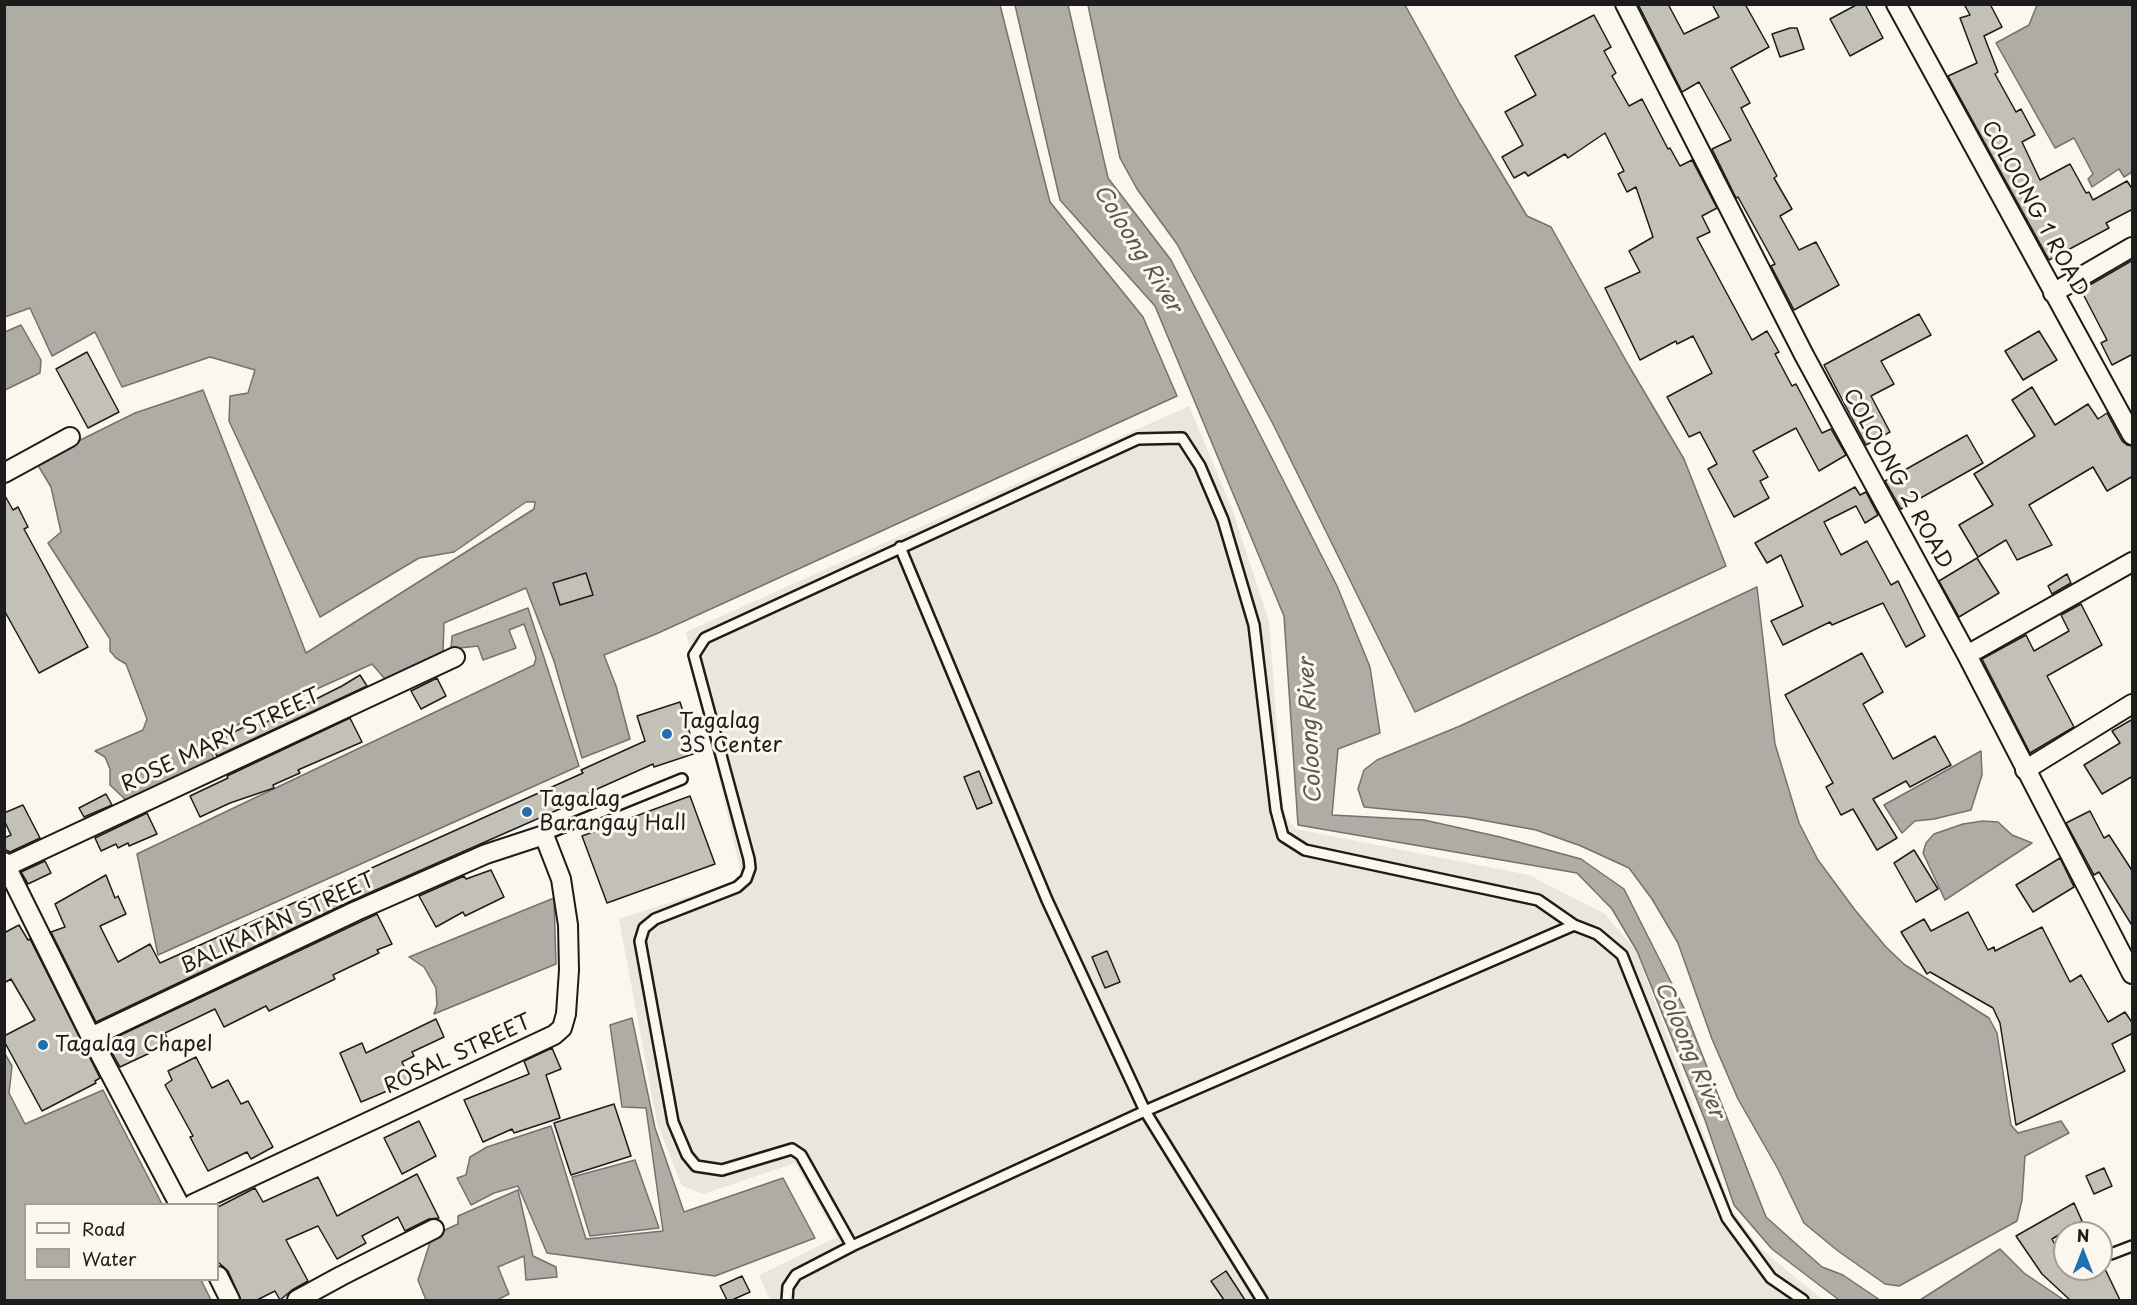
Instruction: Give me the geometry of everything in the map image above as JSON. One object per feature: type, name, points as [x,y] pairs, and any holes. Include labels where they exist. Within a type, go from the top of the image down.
[{"type":"street","name":"COLOONG 2 ROAD","points":[[1625,4],[1804,355],[1967,654],[2025,770],[2133,974]]},
{"type":"street","name":"COLOONG 1 ROAD","points":[[1896,4],[2133,435]]},
{"type":"street","points":[[2053,292],[2133,247]]},
{"type":"street","points":[[4,473],[70,438]]},
{"type":"street","points":[[1967,654],[2133,562]]},
{"type":"street","name":"ROSE MARY STREET","points":[[6,864],[455,657]]},
{"type":"street","points":[[2025,770],[2133,704]]},
{"type":"street","name":"BALIKATAN STREET","points":[[91,1037],[356,911],[486,854],[544,835]]},
{"type":"street","name":"ROSAL STREET","points":[[196,1203],[554,1035],[562,1028],[566,1014],[569,970],[568,925],[561,879],[544,835]]},
{"type":"street","points":[[6,864],[91,1037],[178,1203]]},
{"type":"street","points":[[297,1300],[434,1229]]},
{"type":"street","points":[[219,1278],[231,1300]]},
{"type":"lane","points":[[852,1246],[801,1155],[792,1149],[722,1170],[696,1166],[687,1155],[673,1122],[640,941],[644,928],[655,919],[737,887],[746,879],[750,868],[694,654],[705,638],[1138,439],[1182,438],[1200,466],[1223,520],[1254,625],[1276,810],[1283,836],[1305,850],[1538,900],[1574,925],[1597,934],[1622,955],[1727,1218],[1772,1278],[1799,1299]]},
{"type":"lane","points":[[900,548],[1047,900],[1146,1111],[1262,1300]]},
{"type":"lane","points":[[544,835],[682,779]]},
{"type":"lane","points":[[787,1300],[788,1287],[796,1275],[852,1246],[1146,1111],[1574,925]]},
{"type":"lane","points":[[2113,1253],[2133,1246]]},
{"type":"shaded area","points":[[1189,406],[1233,511],[1269,621],[1285,816],[1296,829],[1529,875],[1605,914],[1636,951],[1731,1208],[1760,1248],[1823,1300],[770,1300],[759,1275],[837,1237],[795,1163],[703,1194],[682,1186],[657,1123],[619,919],[742,879],[686,632]]},
{"type":"water","points":[[5,5],[1000,5],[1050,202],[1143,317],[1177,396],[656,634],[604,655],[616,686],[630,739],[582,758],[554,661],[526,588],[444,623],[443,653],[385,679],[372,664],[204,740],[214,758],[127,801],[110,785],[110,769],[105,757],[95,751],[143,730],[147,719],[126,664],[110,651],[110,639],[48,543],[61,532],[51,487],[36,462],[135,413],[203,390],[306,653],[534,509],[535,502],[526,502],[454,552],[419,558],[320,617],[229,421],[230,396],[248,393],[255,370],[210,357],[122,387],[95,332],[52,356],[30,308],[5,317]]},
{"type":"water","name":"Coloong River","points":[[1015,5],[1068,5],[1108,178],[1171,260],[1337,586],[1370,667],[1380,733],[1338,749],[1332,815],[1424,820],[1500,837],[1581,859],[1624,889],[1683,1006],[1766,1217],[1822,1267],[1843,1275],[1880,1300],[1839,1300],[1772,1249],[1734,1205],[1705,1120],[1637,951],[1612,909],[1577,873],[1298,825],[1284,616],[1155,306],[1060,200]]},
{"type":"water","points":[[1088,5],[1405,5],[1460,104],[1527,216],[1551,227],[1684,459],[1726,566],[1415,712],[1274,426],[1177,244],[1137,189],[1120,158]]},
{"type":"water","points":[[2037,5],[2132,5],[2132,172],[2124,177],[2119,169],[2092,187],[2088,179],[2093,174],[2074,138],[2055,148],[1996,43],[2029,25]]},
{"type":"water","points":[[21,325],[41,360],[40,373],[5,390],[5,332]]},
{"type":"water","points":[[1757,587],[1775,744],[1799,823],[1818,860],[1855,910],[1886,947],[1905,965],[1989,1018],[1997,1033],[2011,1125],[2018,1133],[2061,1121],[2069,1133],[2025,1156],[2022,1200],[2017,1221],[1899,1286],[1885,1284],[1838,1251],[1804,1223],[1778,1169],[1738,1099],[1712,1039],[1678,943],[1652,899],[1629,868],[1581,846],[1536,830],[1465,817],[1364,807],[1358,789],[1364,770],[1377,760],[1460,726]]},
{"type":"water","points":[[528,608],[579,766],[158,955],[137,854],[534,665],[536,658],[524,624],[509,630],[516,648],[483,660],[478,646],[451,649],[452,636]]},
{"type":"water","points":[[1981,751],[1982,775],[1971,810],[1915,821],[1902,833],[1884,805]]},
{"type":"water","points":[[1983,821],[1998,822],[2012,835],[2032,843],[1945,900],[1923,853],[1926,843],[1934,834],[1963,824]]},
{"type":"water","points":[[554,898],[556,964],[434,1014],[437,1005],[436,988],[424,967],[409,957]]},
{"type":"water","points":[[632,1018],[655,1128],[684,1212],[783,1178],[815,1238],[715,1276],[547,1253],[518,1186],[494,1193],[471,1205],[457,1178],[466,1175],[470,1157],[487,1147],[551,1126],[586,1239],[663,1231],[646,1108],[622,1107],[610,1025]]},
{"type":"water","points":[[5,1054],[12,1066],[9,1093],[25,1124],[103,1090],[161,1203],[24,1203],[24,1281],[202,1281],[211,1300],[5,1300]]},
{"type":"water","points":[[635,1160],[659,1228],[590,1236],[572,1177]]},
{"type":"water","points":[[518,1190],[533,1256],[556,1267],[557,1277],[526,1280],[524,1256],[498,1267],[509,1294],[497,1300],[426,1300],[418,1280],[432,1236],[458,1224],[458,1216]]},
{"type":"water","points":[[2000,1249],[2024,1273],[2064,1300],[1920,1300]]},
{"type":"building","points":[[1638,4],[1668,4],[1684,34],[1719,17],[1712,4],[1745,4],[1769,47],[1731,68],[1750,103],[1741,108],[1777,176],[1774,178],[1792,209],[1780,216],[1799,250],[1816,242],[1839,285],[1794,310],[1771,266],[1775,264],[1738,197],[1736,198],[1712,149],[1731,140],[1699,82],[1682,92]]},
{"type":"building","points":[[1858,4],[1865,4],[1883,38],[1850,56],[1830,19]]},
{"type":"building","points":[[1964,4],[1990,4],[2002,27],[1984,36],[1998,72],[1995,74],[2016,112],[2021,109],[2035,135],[2022,142],[2040,180],[2070,164],[2086,193],[2089,192],[2093,200],[2127,181],[2133,190],[2133,209],[2106,223],[2109,228],[2049,260],[1948,76],[1977,63],[1960,18],[1970,15]]},
{"type":"building","points":[[1594,15],[1611,47],[1604,51],[1616,73],[1612,76],[1629,106],[1642,99],[1668,149],[1670,148],[1680,166],[1692,160],[1717,208],[1702,216],[1710,232],[1697,238],[1752,340],[1767,331],[1779,352],[1775,354],[1792,386],[1796,384],[1822,433],[1831,429],[1846,455],[1819,471],[1796,428],[1753,451],[1768,477],[1760,481],[1769,498],[1734,517],[1708,469],[1717,464],[1700,432],[1689,437],[1667,397],[1712,373],[1693,336],[1677,344],[1676,341],[1640,360],[1605,288],[1640,272],[1629,251],[1653,237],[1636,187],[1627,192],[1618,174],[1624,171],[1605,133],[1568,158],[1565,154],[1528,176],[1525,172],[1514,178],[1502,157],[1523,145],[1505,112],[1536,95],[1515,56]]},
{"type":"building","points":[[1797,28],[1804,49],[1780,57],[1772,34]]},
{"type":"building","points":[[2133,260],[2133,354],[2112,365],[2101,343],[2107,340],[2081,290]]},
{"type":"building","points":[[1919,314],[1931,335],[1881,361],[1894,384],[1871,396],[1890,432],[1866,445],[1824,365]]},
{"type":"building","points":[[2039,331],[2057,360],[2023,380],[2005,351]]},
{"type":"building","points":[[87,352],[119,412],[88,428],[56,369]]},
{"type":"building","points":[[2032,387],[2055,425],[2088,404],[2098,419],[2107,413],[2122,441],[2133,446],[2133,476],[2107,491],[2093,467],[2029,505],[2052,545],[2017,560],[2006,540],[1978,557],[1959,525],[1993,505],[1974,474],[2035,436],[2012,400]]},
{"type":"building","points":[[1967,435],[1983,463],[1901,509],[1885,481]]},
{"type":"building","points":[[1855,487],[1860,495],[1866,492],[1878,515],[1865,523],[1856,506],[1824,522],[1841,555],[1867,541],[1891,585],[1898,581],[1925,636],[1906,647],[1883,603],[1832,625],[1830,622],[1783,645],[1771,621],[1803,606],[1781,555],[1767,563],[1755,543]]},
{"type":"building","points":[[4,494],[13,510],[18,507],[28,527],[24,529],[88,647],[39,673],[4,610]]},
{"type":"building","points":[[1977,558],[1999,593],[1959,617],[1939,581]]},
{"type":"building","points":[[586,573],[593,595],[560,605],[553,583]]},
{"type":"building","points":[[2067,574],[2071,583],[2052,594],[2048,586]]},
{"type":"building","points":[[2081,604],[2102,645],[2047,676],[2074,727],[2030,753],[1982,659],[2026,635],[2034,651],[2069,631],[2061,615]]},
{"type":"building","points":[[1862,653],[1883,692],[1863,704],[1893,759],[1935,736],[1951,765],[1910,787],[1906,781],[1873,799],[1897,838],[1877,850],[1853,809],[1841,815],[1826,787],[1833,783],[1785,695]]},
{"type":"building","points":[[360,675],[367,686],[217,756],[210,744],[246,726],[248,730],[296,709]]},
{"type":"building","points":[[437,678],[446,696],[421,709],[411,691]]},
{"type":"building","points":[[680,702],[696,753],[654,767],[653,764],[586,794],[587,797],[351,901],[96,1022],[51,932],[65,927],[55,904],[106,875],[115,898],[118,896],[126,914],[100,926],[118,962],[150,944],[160,963],[583,773],[581,770],[645,741],[637,716]]},
{"type":"building","points":[[350,718],[362,742],[298,770],[300,773],[273,785],[274,788],[230,803],[200,817],[190,796]]},
{"type":"building","points":[[2133,719],[2133,776],[2102,794],[2084,765],[2120,743],[2112,731]]},
{"type":"building","points":[[979,771],[992,803],[977,809],[964,777]]},
{"type":"building","points":[[106,794],[112,805],[84,817],[79,808]]},
{"type":"building","points":[[690,796],[715,864],[607,903],[582,836]]},
{"type":"building","points":[[23,805],[40,838],[10,852],[4,849],[4,838],[11,835],[4,820],[4,813]]},
{"type":"building","points":[[2090,811],[2104,838],[2109,835],[2133,872],[2133,927],[2099,872],[2094,875],[2066,823]]},
{"type":"building","points":[[147,813],[157,834],[129,846],[128,843],[118,848],[116,844],[101,851],[95,838]]},
{"type":"building","points":[[1914,850],[1938,889],[1916,902],[1894,863]]},
{"type":"building","points":[[2060,858],[2074,887],[2033,912],[2016,885]]},
{"type":"building","points":[[45,861],[51,873],[28,884],[21,872]]},
{"type":"building","points":[[491,870],[504,897],[465,916],[463,912],[436,927],[419,896],[464,876],[466,879]]},
{"type":"building","points":[[1968,912],[1988,950],[1994,947],[1995,951],[2042,927],[2070,982],[2081,975],[2108,1022],[2125,1012],[2133,1024],[2133,1033],[2112,1044],[2125,1071],[2016,1125],[2000,1023],[1993,1008],[1930,972],[1927,974],[1901,932],[1924,919],[1931,931]]},
{"type":"building","points":[[377,914],[392,944],[377,950],[379,953],[333,975],[335,979],[269,1011],[266,1006],[224,1027],[215,1009],[165,1033],[169,1044],[120,1067],[106,1042]]},
{"type":"building","points":[[19,925],[28,940],[30,939],[100,1078],[95,1081],[96,1083],[42,1111],[4,1041],[4,1036],[35,1020],[11,979],[4,983],[4,933]]},
{"type":"building","points":[[1107,951],[1120,982],[1105,988],[1092,957]]},
{"type":"building","points":[[436,1019],[444,1037],[412,1052],[414,1056],[402,1062],[411,1081],[361,1102],[340,1053],[362,1043],[366,1053]]},
{"type":"building","points":[[552,1048],[561,1069],[546,1075],[560,1118],[514,1133],[512,1129],[483,1142],[464,1100],[529,1074],[524,1061]]},
{"type":"building","points":[[196,1057],[212,1088],[228,1080],[241,1104],[248,1101],[273,1147],[251,1159],[247,1152],[208,1171],[190,1137],[193,1136],[165,1085],[172,1080],[168,1071]]},
{"type":"building","points":[[614,1104],[631,1156],[571,1175],[554,1123]]},
{"type":"building","points":[[419,1121],[436,1156],[402,1174],[384,1138]]},
{"type":"building","points":[[2104,1168],[2112,1186],[2094,1194],[2086,1176]]},
{"type":"building","points":[[417,1174],[439,1218],[429,1219],[405,1231],[398,1217],[362,1236],[366,1243],[337,1259],[318,1226],[286,1240],[308,1281],[280,1300],[275,1291],[257,1300],[241,1300],[228,1271],[219,1263],[219,1206],[255,1188],[263,1202],[318,1177],[337,1216]]},
{"type":"building","points":[[2074,1203],[2082,1221],[2053,1221],[2053,1281],[2111,1281],[2120,1300],[2070,1300],[2042,1274],[2016,1236]]},
{"type":"building","points":[[1226,1271],[1245,1300],[1224,1300],[1211,1281]]},
{"type":"building","points":[[742,1276],[750,1292],[727,1300],[720,1286]]},
{"type":"place","name":"Tagalag 3S Center","points":[[667,734]]},
{"type":"place","name":"Tagalag Barangay Hall","points":[[527,812]]},
{"type":"place","name":"Tagalag Chapel","points":[[43,1045]]}]
